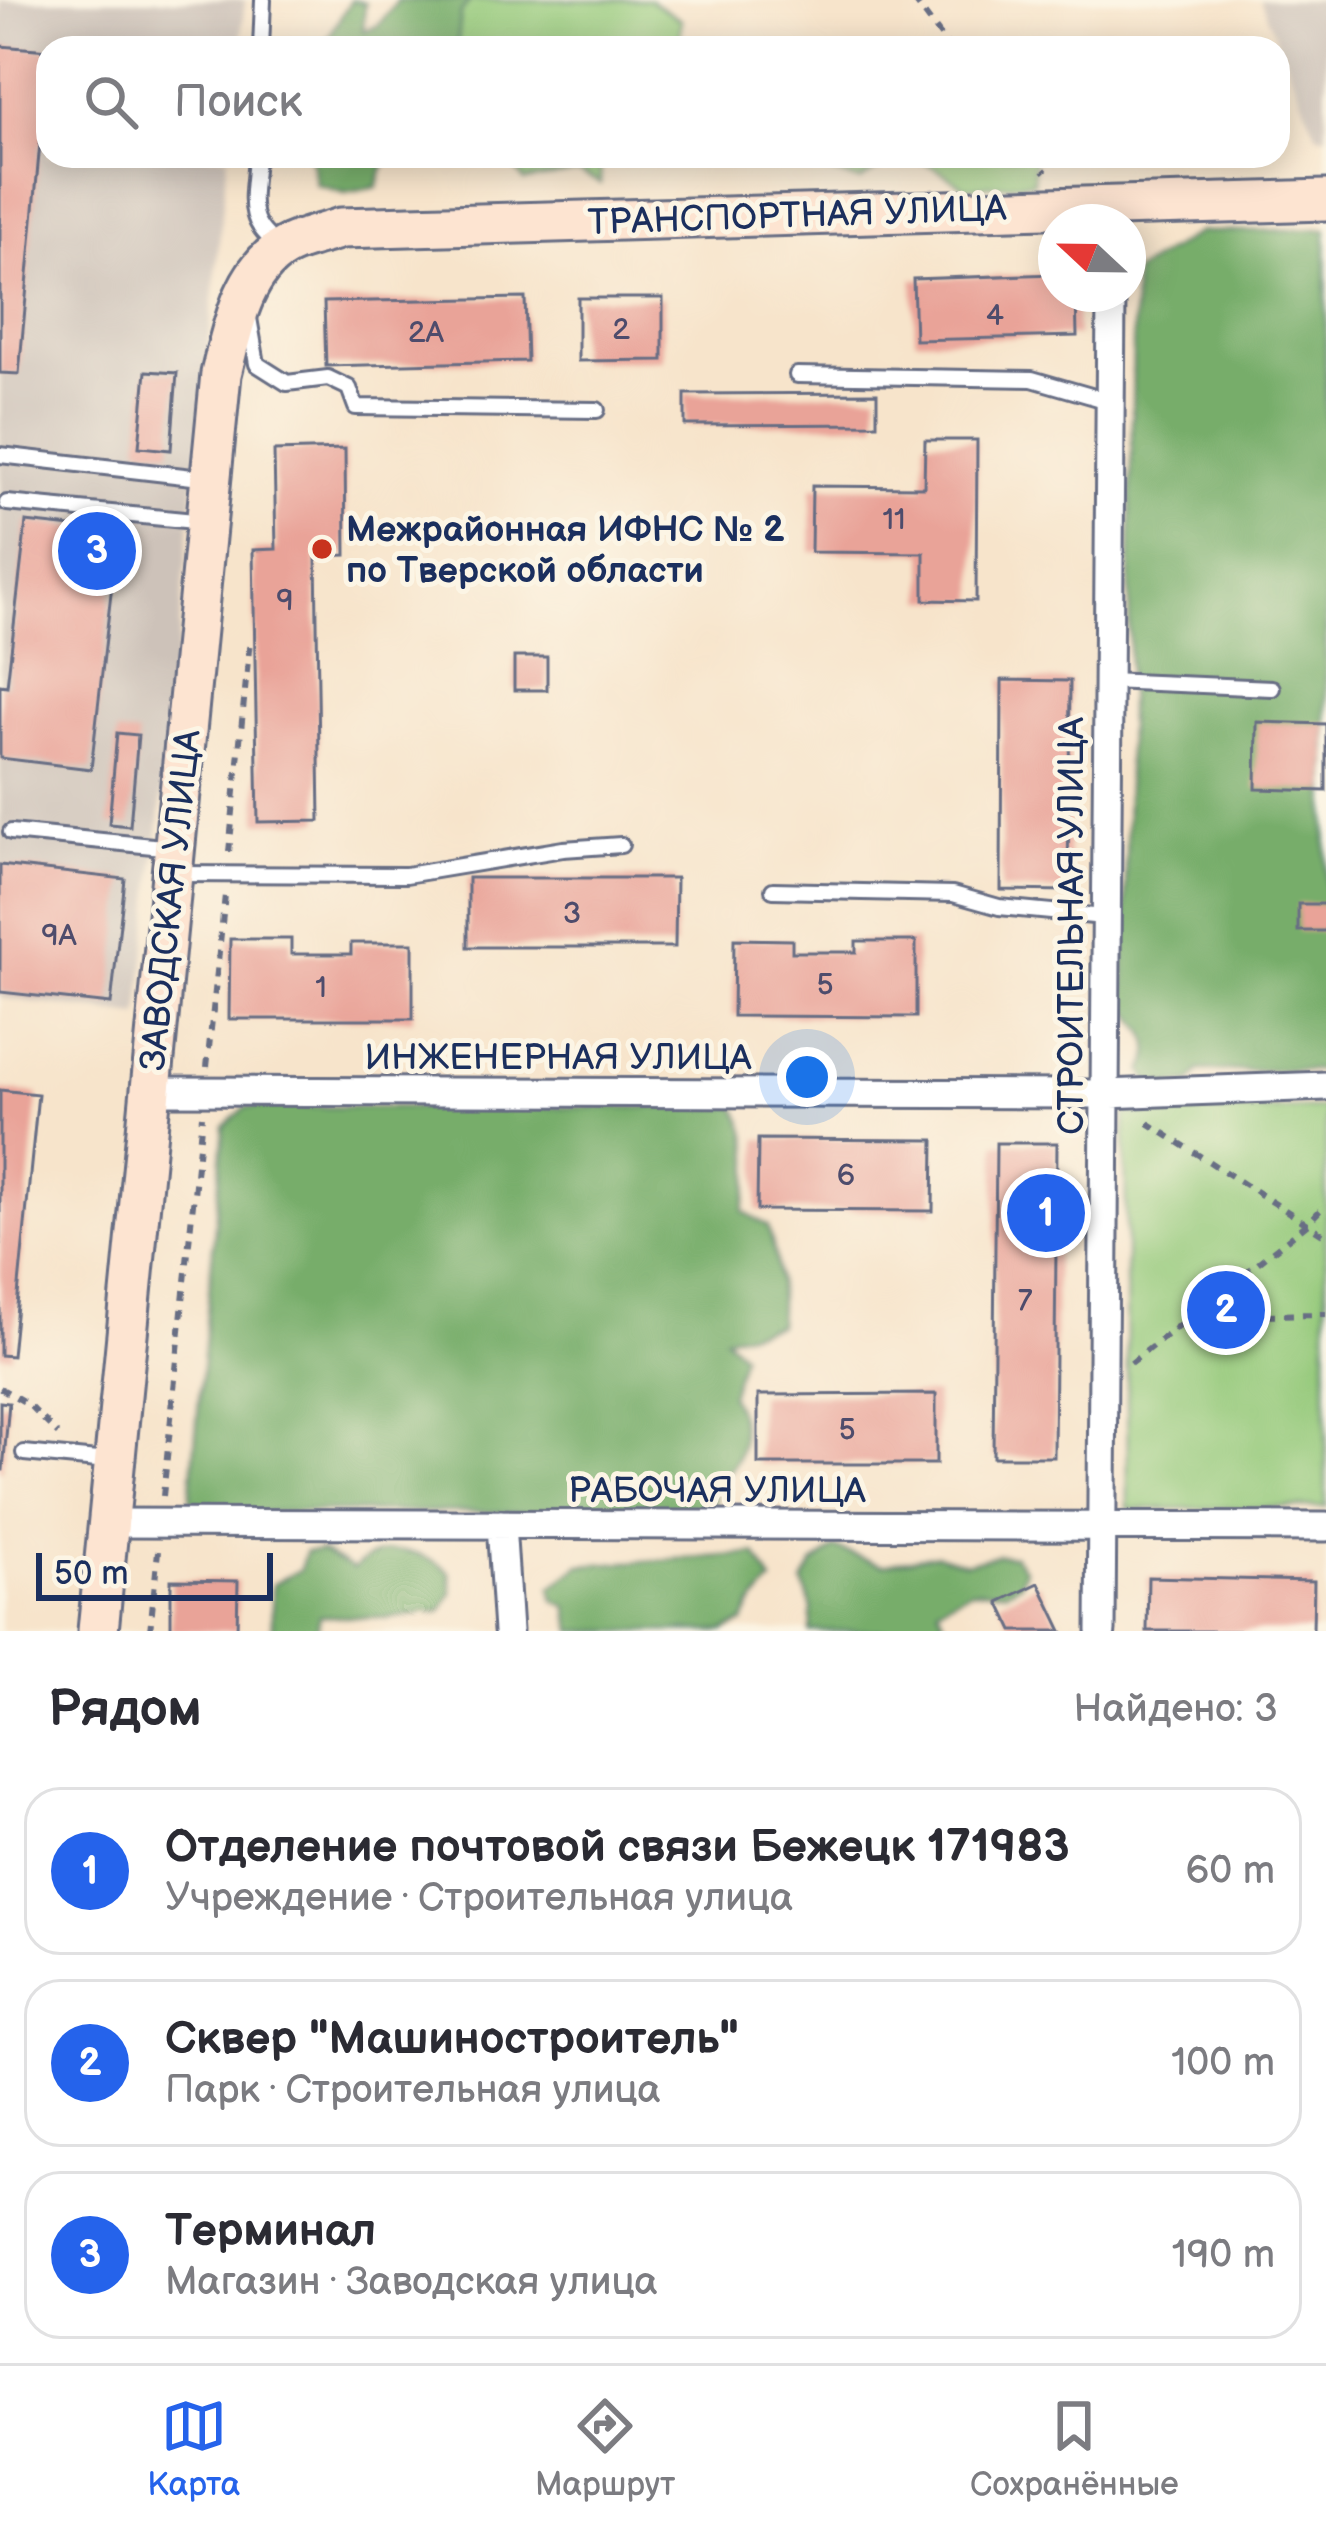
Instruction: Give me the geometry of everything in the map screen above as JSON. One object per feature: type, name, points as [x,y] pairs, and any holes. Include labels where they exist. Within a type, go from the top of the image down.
[{"type":"street","name":"ТРАНСПОРТНАЯ УЛИЦА","points":[[1146,211],[1326,200]]},
{"type":"street","name":"ТРАНСПОРТНАЯ УЛИЦА","points":[[283,247],[341,228],[1038,214]]},
{"type":"street","name":"ЗАВОДСКАЯ УЛИЦА","points":[[98,1631],[109,1523],[99,1460],[150,1091],[220,374],[237,310],[283,247]]},
{"type":"street","name":"СТРОИТЕЛЬНАЯ УЛИЦА","points":[[1101,1631],[1111,312]]},
{"type":"street","name":"ИНЖЕНЕРНАЯ УЛИЦА","points":[[150,1091],[1106,1094],[1326,1087]]},
{"type":"street","name":"РАБОЧАЯ УЛИЦА","points":[[109,1523],[1326,1527]]},
{"type":"street","points":[[501,1524],[508,1631]]},
{"type":"lane","points":[[262,36],[263,0]]},
{"type":"lane","points":[[255,168],[252,210],[260,234],[283,247]]},
{"type":"lane","points":[[245,296],[257,364],[287,383],[328,378],[350,388],[356,407],[597,410]]},
{"type":"lane","points":[[797,375],[1032,379],[1112,402]]},
{"type":"lane","points":[[0,455],[211,479]]},
{"type":"lane","points":[[7,502],[206,523]]},
{"type":"lane","points":[[1108,681],[1272,688]]},
{"type":"lane","points":[[10,832],[227,874],[406,875],[563,849],[621,845]]},
{"type":"lane","points":[[773,890],[953,894],[999,907],[1104,917]]},
{"type":"lane","points":[[24,1453],[99,1460]]},
{"type":"path","points":[[914,0],[941,36]]},
{"type":"path","points":[[150,1631],[250,640]]},
{"type":"path","points":[[1106,1094],[1209,1165],[1326,1236]]},
{"type":"path","points":[[1105,1384],[1326,1204]]},
{"type":"path","points":[[1190,1317],[1326,1314]]},
{"type":"path","points":[[0,1388],[99,1460]]},
{"type":"shaded area","points":[[0,0],[245,0],[241,36],[36,36],[36,168],[227,168],[139,1016],[0,998]]},
{"type":"shaded area","points":[[1260,0],[1326,0],[1326,135],[1317,135],[1290,71],[1290,36],[1275,36]]},
{"type":"green space","points":[[351,0],[365,3],[363,31],[378,26],[398,0],[650,0],[681,20],[680,36],[330,36]]},
{"type":"green space","points":[[351,0],[365,3],[363,31],[378,26],[398,0],[470,0],[461,13],[458,36],[329,36]]},
{"type":"green space","points":[[313,168],[383,168],[377,187],[345,193],[316,184]]},
{"type":"green space","points":[[515,168],[601,168],[600,183],[578,172],[524,181]]},
{"type":"green space","points":[[816,168],[880,168],[860,181]]},
{"type":"green space","points":[[935,168],[1034,168],[1033,182],[965,187]]},
{"type":"green space","points":[[1326,229],[1326,1070],[1199,1071],[1191,1083],[1152,1086],[1143,1071],[1149,1044],[1124,1005],[1133,312],[1146,312],[1146,265],[1199,232]]},
{"type":"green space","points":[[246,1107],[736,1107],[750,1158],[743,1211],[768,1226],[779,1312],[778,1325],[725,1337],[742,1354],[730,1396],[740,1421],[741,1446],[731,1468],[711,1485],[715,1501],[710,1512],[207,1512],[190,1499],[224,1127]]},
{"type":"green space","points":[[1326,1108],[1326,1507],[1128,1509],[1125,1114]]},
{"type":"green space","points":[[835,1548],[883,1565],[937,1554],[965,1563],[1014,1556],[1025,1569],[1020,1583],[1006,1591],[970,1590],[938,1607],[948,1631],[810,1631],[812,1609],[803,1583],[813,1564]]},
{"type":"green space","points":[[321,1551],[353,1569],[376,1554],[414,1553],[450,1572],[452,1593],[441,1611],[389,1618],[320,1616],[317,1631],[272,1631],[272,1585],[299,1570],[306,1552]]},
{"type":"green space","points":[[756,1554],[772,1582],[743,1623],[723,1631],[573,1631],[567,1606],[555,1601],[551,1588],[580,1565]]},
{"type":"building","points":[[0,46],[36,49],[38,168],[19,374],[0,373]]},
{"type":"building","points":[[1038,275],[1038,312],[1076,312],[1077,336],[915,340],[913,279]]},
{"type":"building","points":[[525,298],[527,361],[326,366],[324,302]]},
{"type":"building","points":[[578,298],[663,298],[663,360],[578,361]]},
{"type":"building","points":[[146,371],[177,373],[171,450],[139,447]]},
{"type":"building","points":[[877,393],[877,424],[685,425],[685,394]]},
{"type":"building","points":[[925,440],[977,440],[976,601],[924,600],[924,553],[811,552],[812,486],[924,487]]},
{"type":"building","points":[[345,449],[346,555],[316,556],[320,821],[258,822],[253,550],[276,549],[274,451]]},
{"type":"building","points":[[26,522],[118,532],[91,769],[0,758],[0,685],[7,686]]},
{"type":"building","points":[[514,657],[547,657],[547,690],[514,690]]},
{"type":"building","points":[[1002,680],[1070,681],[1068,891],[1001,890]]},
{"type":"building","points":[[1257,722],[1326,724],[1326,791],[1256,789]]},
{"type":"building","points":[[117,733],[138,735],[130,826],[109,824]]},
{"type":"building","points":[[0,865],[125,879],[111,1004],[0,992]]},
{"type":"building","points":[[468,878],[676,878],[675,947],[468,947]]},
{"type":"building","points":[[1298,904],[1326,904],[1326,931],[1298,931]]},
{"type":"building","points":[[230,939],[291,939],[291,954],[351,954],[351,943],[413,943],[413,1019],[229,1019]]},
{"type":"building","points":[[734,939],[792,940],[792,952],[856,952],[856,941],[916,941],[916,1017],[733,1016]]},
{"type":"building","points":[[0,1090],[38,1094],[12,1356],[0,1355]]},
{"type":"building","points":[[758,1139],[934,1140],[933,1211],[757,1210]]},
{"type":"building","points":[[996,1143],[1057,1143],[1054,1457],[993,1457]]},
{"type":"building","points":[[936,1394],[936,1464],[758,1464],[758,1395]]},
{"type":"building","points":[[0,1402],[9,1403],[3,1470],[0,1470]]},
{"type":"building","points":[[1148,1577],[1314,1581],[1313,1631],[1147,1631]]},
{"type":"building","points":[[171,1580],[238,1581],[237,1631],[171,1631]]},
{"type":"building","points":[[1039,1583],[1062,1631],[1013,1631],[999,1602]]},
{"type":"place","name":"Межрайонная ИФНС № 2 по Тверской области","points":[[322,549]]},
{"type":"place","name":"Терминал","points":[[97,551]]},
{"type":"place","name":"Отделение почтовой связи Бежецк 171983","points":[[1046,1213]]},
{"type":"place","name":"Сквер \"Машиностроитель\"","points":[[1226,1310]]}]
